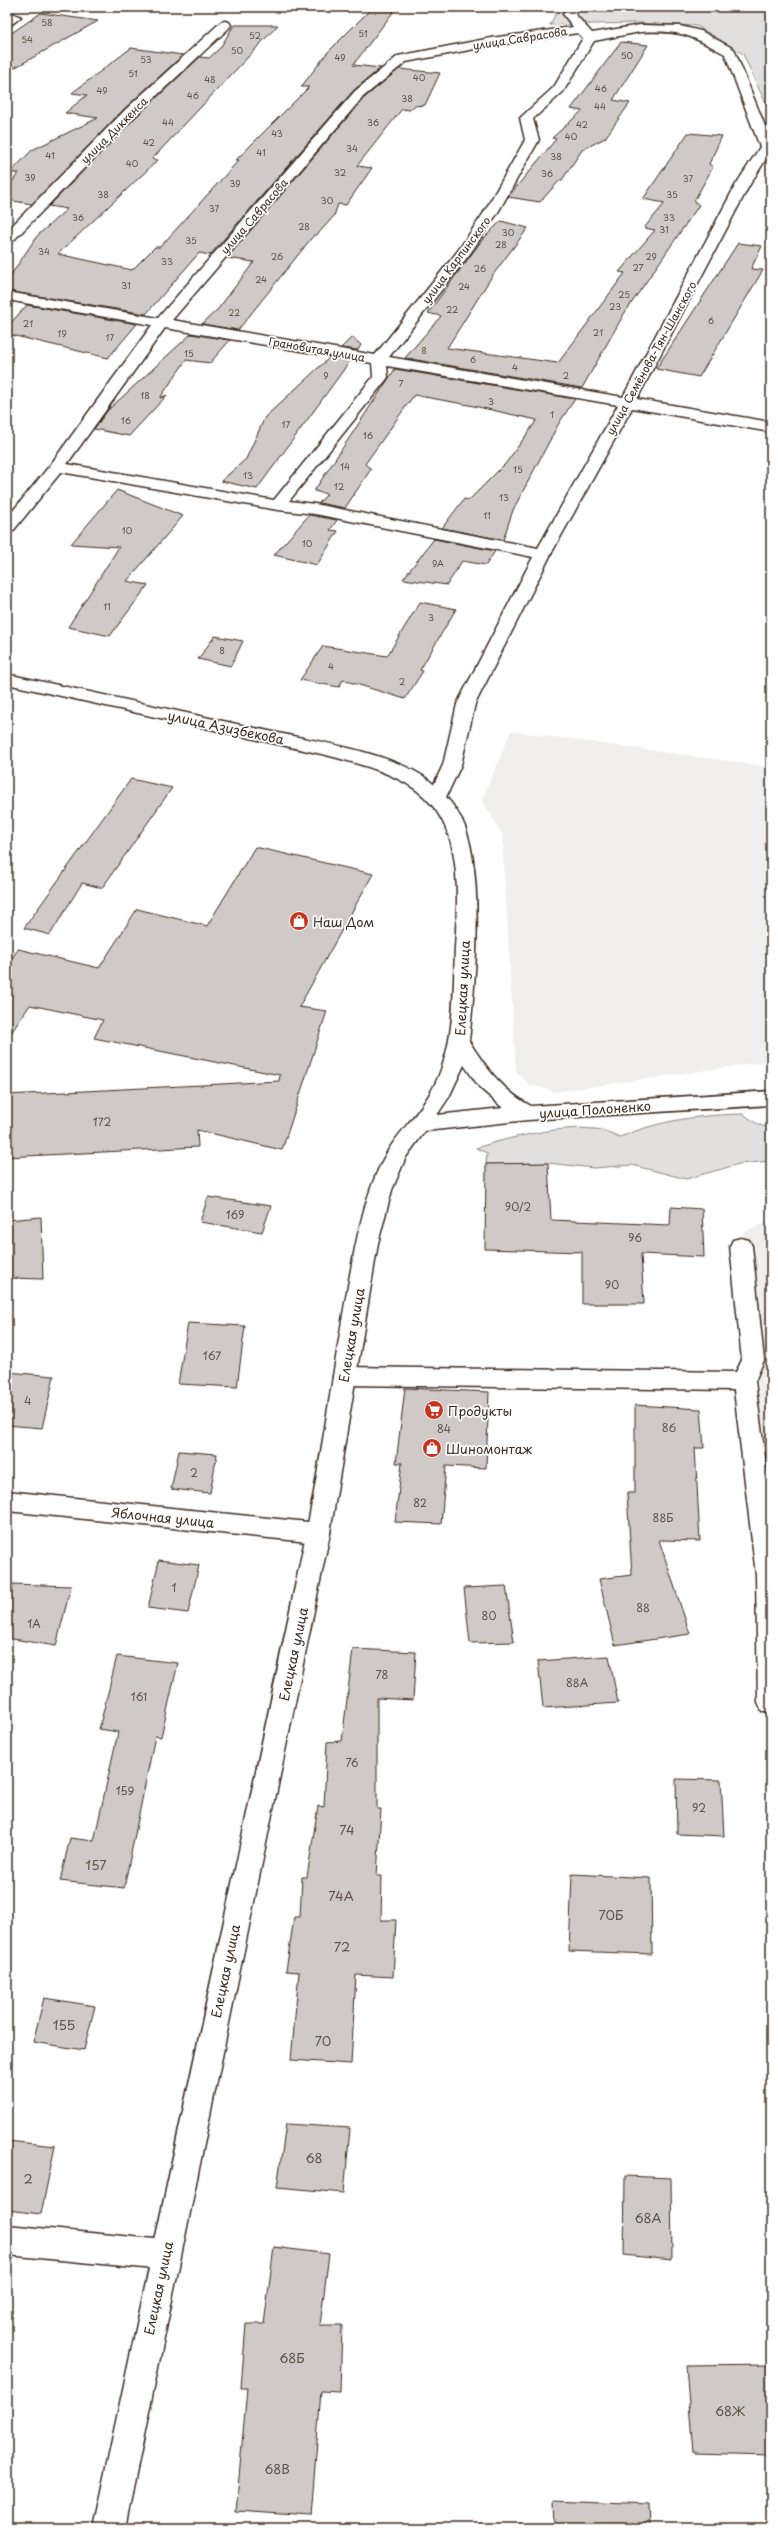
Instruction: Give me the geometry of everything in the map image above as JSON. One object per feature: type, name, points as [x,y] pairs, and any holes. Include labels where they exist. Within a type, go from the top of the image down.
[{"type":"street","points":[[574,7],[569,14],[585,33]]},
{"type":"street","points":[[7,15],[15,17],[7,24]]},
{"type":"street","name":"улица Диккенса","points":[[7,239],[130,113],[225,25]]},
{"type":"street","name":"улица Семёнова-Тян-Шанского","points":[[437,797],[452,765],[466,704],[543,554],[627,402],[742,186],[767,147],[730,52],[692,32],[651,29],[585,33]]},
{"type":"street","name":"улица Саврасова","points":[[7,528],[57,467],[162,322],[359,94],[402,59],[491,42],[585,33]]},
{"type":"street","name":"улица Карпинского","points":[[378,360],[462,255],[490,214],[532,140],[526,118],[559,89],[585,33]]},
{"type":"street","name":"Грановитая улица","points":[[7,296],[771,427]]},
{"type":"street","points":[[278,505],[381,377],[378,360]]},
{"type":"street","points":[[57,467],[278,505],[315,509],[543,554]]},
{"type":"street","name":"улица Азизбекова","points":[[7,679],[329,750],[383,765],[416,780],[437,797]]},
{"type":"street","name":"Елецкая улица","points":[[109,2528],[165,2255],[318,1533],[367,1243],[381,1190],[397,1154],[439,1097],[453,1066],[459,1041],[463,1007],[467,894],[462,850],[452,819],[437,797]]},
{"type":"street","points":[[459,1041],[485,1084],[507,1103],[528,1113]]},
{"type":"street","name":"улица Полоненко","points":[[419,1124],[528,1113],[771,1098]]},
{"type":"street","points":[[742,1246],[753,1360],[744,1381],[768,1575],[771,1703]]},
{"type":"street","points":[[344,1376],[744,1381]]},
{"type":"street","name":"Яблочная улица","points":[[7,1501],[318,1533]]},
{"type":"street","points":[[7,2240],[165,2255]]},
{"type":"shaded area","points":[[559,7],[771,7],[771,115],[743,54],[697,26],[637,23],[550,25]]},
{"type":"shaded area","points":[[511,731],[771,767],[771,1061],[555,1092],[528,1084],[516,1071],[502,834],[482,800]]},
{"type":"shaded area","points":[[743,1114],[759,1125],[771,1128],[771,1161],[739,1164],[686,1179],[632,1165],[594,1168],[548,1163],[486,1164],[487,1153],[476,1148],[535,1133],[566,1129],[597,1129],[620,1137],[650,1126],[696,1117]]},
{"type":"shaded area","points":[[771,1221],[771,1545],[766,1465],[743,1232]]},
{"type":"building","points":[[373,7],[397,7],[353,65],[381,68],[354,90],[210,255],[199,253],[146,314],[7,291],[7,281],[37,236],[67,209],[49,206],[136,117],[200,57],[209,58],[220,48],[234,25],[278,25],[152,159],[158,160],[58,254],[132,270],[155,247],[160,247],[239,160],[236,160],[309,87],[301,87],[328,52]]},
{"type":"building","points":[[41,13],[98,21],[7,72],[7,36]]},
{"type":"building","points":[[621,42],[648,45],[613,100],[630,103],[605,138],[582,150],[562,180],[560,180],[540,202],[508,197],[556,139],[552,138],[582,111],[571,109]]},
{"type":"building","points":[[131,48],[183,55],[124,109],[32,204],[7,200],[7,188],[19,173],[10,173],[32,150],[98,118],[65,113],[87,95],[72,93]]},
{"type":"building","points":[[399,69],[440,73],[425,105],[414,106],[410,110],[402,109],[357,166],[372,168],[346,205],[338,204],[334,216],[317,235],[314,235],[238,330],[202,324],[218,309],[254,262],[227,258],[364,98]]},
{"type":"building","points":[[688,133],[722,136],[709,164],[713,167],[694,201],[699,205],[624,314],[582,388],[405,358],[441,316],[428,313],[482,240],[501,221],[528,228],[492,276],[447,348],[558,363],[625,273],[619,272],[655,230],[644,228],[665,203],[643,199]]},
{"type":"building","points":[[738,243],[762,246],[751,269],[763,270],[699,377],[656,369]]},
{"type":"building","points":[[27,305],[137,324],[108,358],[7,334],[7,327]]},
{"type":"building","points":[[191,334],[230,340],[210,363],[186,360],[160,398],[167,395],[129,436],[94,429],[108,410]]},
{"type":"building","points":[[352,337],[361,345],[358,350],[341,348]]},
{"type":"building","points":[[330,357],[350,361],[257,489],[221,481],[246,459],[265,417]]},
{"type":"building","points":[[395,369],[575,399],[559,423],[513,510],[503,540],[442,528],[464,499],[469,500],[506,463],[537,420],[469,405],[414,395],[365,464],[371,469],[345,508],[319,503],[327,494],[314,491]]},
{"type":"building","points":[[117,490],[183,516],[127,581],[148,585],[110,636],[68,627],[119,547],[71,544]]},
{"type":"building","points":[[309,515],[337,520],[330,530],[338,531],[317,565],[274,555]]},
{"type":"building","points":[[434,539],[495,551],[486,565],[462,561],[447,585],[403,579]]},
{"type":"building","points":[[420,602],[456,609],[420,670],[423,671],[405,699],[343,680],[339,687],[300,680],[323,646],[387,656]]},
{"type":"building","points":[[215,636],[243,641],[231,666],[198,659]]},
{"type":"building","points":[[131,779],[172,788],[102,888],[82,883],[50,935],[24,928]]},
{"type":"building","points":[[255,847],[373,874],[299,1007],[327,1011],[282,1150],[197,1130],[198,1147],[7,1157],[7,1095],[279,1081],[280,1075],[94,1038],[103,1020],[30,1005],[7,1039],[7,966],[18,949],[99,968],[137,909],[207,926]]},
{"type":"building","points":[[548,1163],[551,1220],[670,1225],[671,1207],[702,1209],[704,1257],[641,1254],[644,1304],[582,1304],[582,1252],[485,1249],[486,1164]]},
{"type":"building","points":[[208,1197],[271,1206],[262,1232],[200,1222]]},
{"type":"building","points":[[41,1217],[43,1279],[7,1278],[7,1220]]},
{"type":"building","points":[[188,1323],[245,1326],[237,1387],[178,1384]]},
{"type":"building","points":[[7,1372],[54,1376],[42,1428],[7,1425]]},
{"type":"building","points":[[405,1388],[489,1392],[486,1468],[446,1466],[441,1524],[395,1522],[402,1463],[396,1463]]},
{"type":"building","points":[[635,1405],[701,1409],[704,1448],[695,1448],[700,1541],[659,1540],[690,1634],[615,1645],[599,1579],[632,1575],[627,1493],[635,1493]]},
{"type":"building","points":[[179,1451],[217,1454],[210,1493],[171,1489]]},
{"type":"building","points":[[159,1560],[199,1565],[188,1613],[148,1608]]},
{"type":"building","points":[[12,1584],[71,1586],[56,1646],[7,1638],[7,1609]]},
{"type":"building","points":[[506,1586],[514,1642],[470,1643],[464,1588]]},
{"type":"building","points":[[353,1649],[416,1652],[413,1700],[377,1698],[377,1809],[381,1809],[377,1876],[382,1876],[381,1920],[396,1920],[393,1977],[356,1975],[351,2064],[291,2060],[299,1972],[286,1971],[294,1917],[300,1917],[302,1877],[307,1877],[318,1806],[324,1807],[327,1742],[342,1741]]},
{"type":"building","points":[[117,1656],[178,1663],[161,1737],[155,1736],[124,1888],[60,1881],[70,1838],[94,1841],[118,1732],[99,1729]]},
{"type":"building","points":[[609,1656],[618,1703],[543,1708],[538,1661]]},
{"type":"building","points":[[676,1779],[721,1780],[724,1836],[677,1834]]},
{"type":"building","points":[[572,1874],[651,1878],[652,1954],[569,1951]]},
{"type":"building","points":[[44,1998],[95,2006],[84,2050],[33,2042]]},
{"type":"building","points":[[286,2124],[350,2128],[344,2193],[277,2187]]},
{"type":"building","points":[[7,2141],[55,2146],[41,2214],[7,2210]]},
{"type":"building","points":[[625,2176],[671,2178],[672,2260],[624,2255]]},
{"type":"building","points":[[274,2247],[329,2254],[320,2325],[342,2325],[340,2392],[321,2391],[311,2516],[236,2511],[247,2388],[241,2388],[246,2324],[264,2324]]},
{"type":"building","points":[[771,2365],[771,2456],[693,2454],[686,2366]]},
{"type":"building","points":[[554,2500],[649,2504],[650,2528],[555,2528]]},
{"type":"place","name":"Наш Дом","points":[[299,921]]},
{"type":"place","name":"Продукты","points":[[434,1410]]},
{"type":"place","name":"Шиномонтаж","points":[[432,1448]]}]
